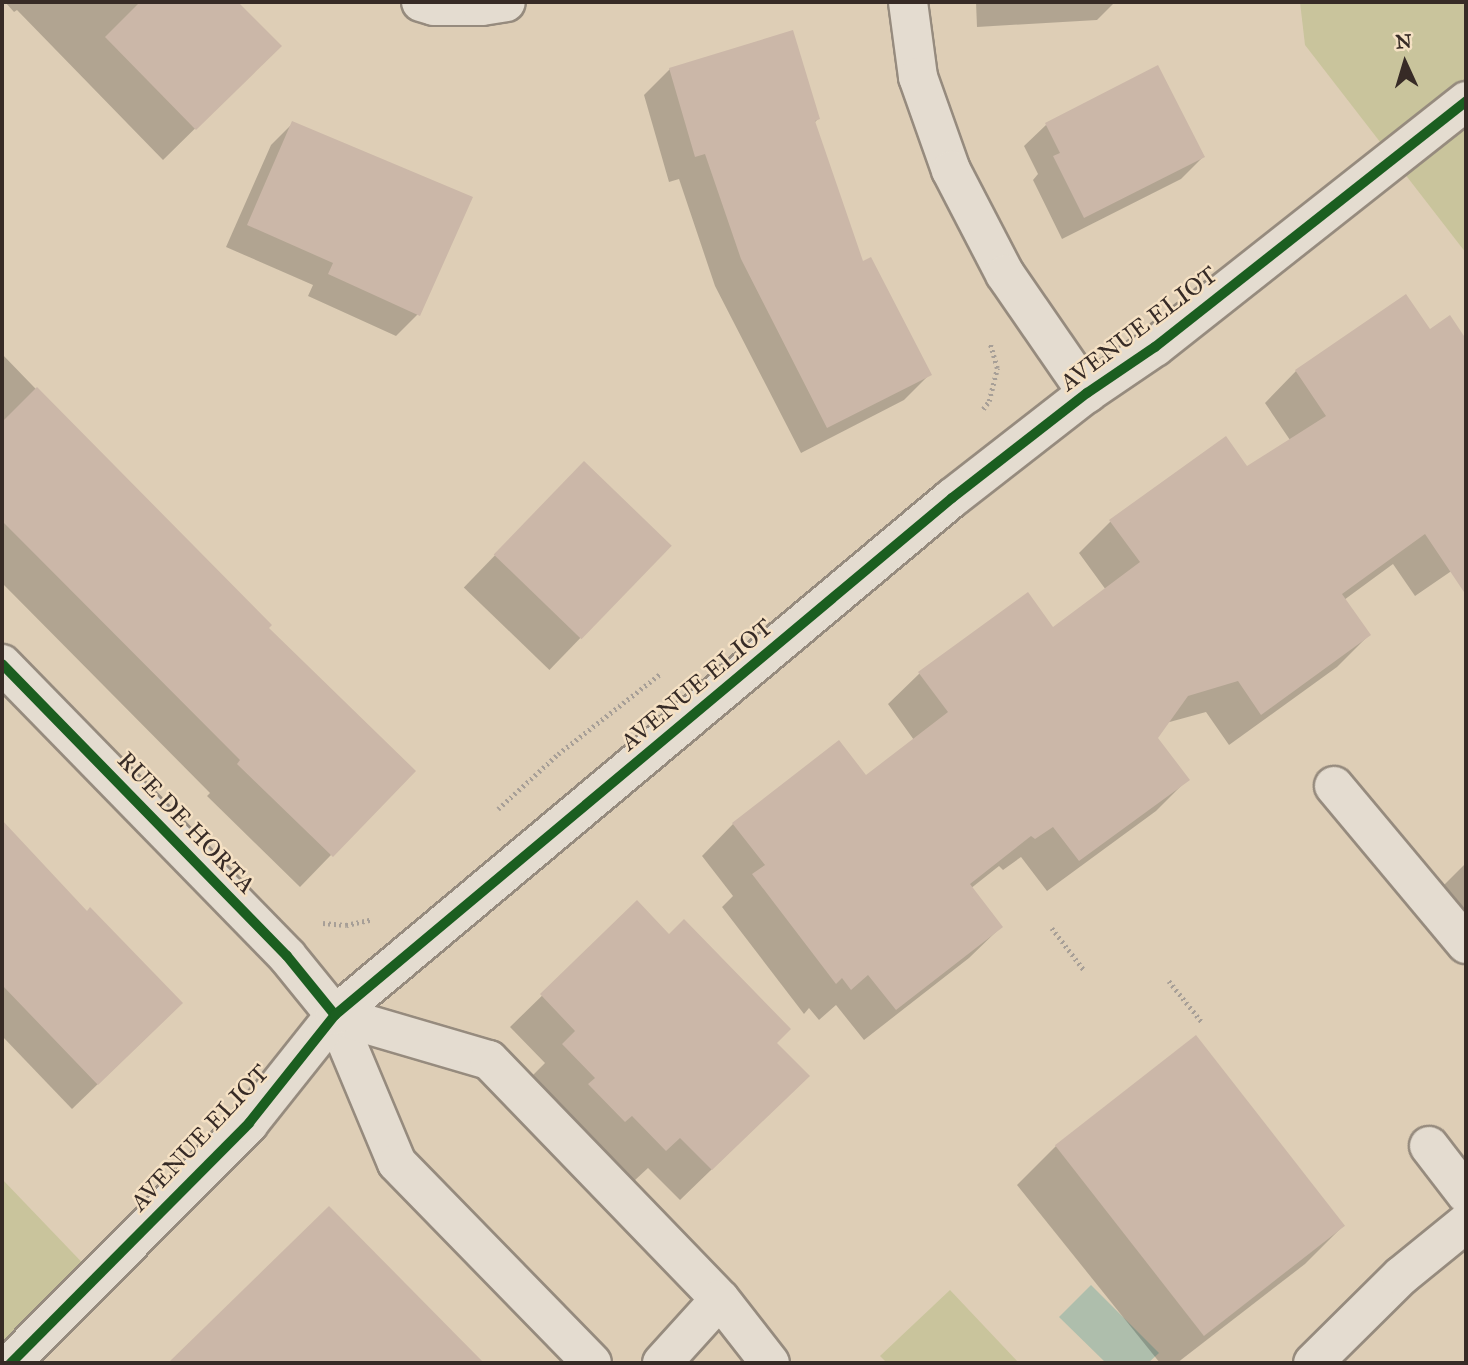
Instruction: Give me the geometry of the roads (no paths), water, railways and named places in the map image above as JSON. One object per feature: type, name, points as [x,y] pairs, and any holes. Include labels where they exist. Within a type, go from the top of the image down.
[{"type":"street","points":[[421,2],[434,6],[482,6],[506,2]]},
{"type":"street","points":[[908,2],[918,77],[951,170],[1005,274],[1087,393]]},
{"type":"street","name":"AVENUE ELIOT","points":[[11,1363],[250,1123],[335,1015],[941,507],[1087,393],[1155,347],[1466,101]]},
{"type":"street","name":"RUE DE HORTA","points":[[2,664],[287,956],[335,1015],[397,1163],[592,1363]]},
{"type":"street","points":[[1334,786],[1466,944]]},
{"type":"street","points":[[335,1015],[489,1060],[720,1299],[770,1363]]},
{"type":"street","points":[[1429,1146],[1466,1194]]},
{"type":"street","points":[[1313,1363],[1401,1276],[1466,1223]]},
{"type":"street","points":[[662,1363],[720,1299]]}]
